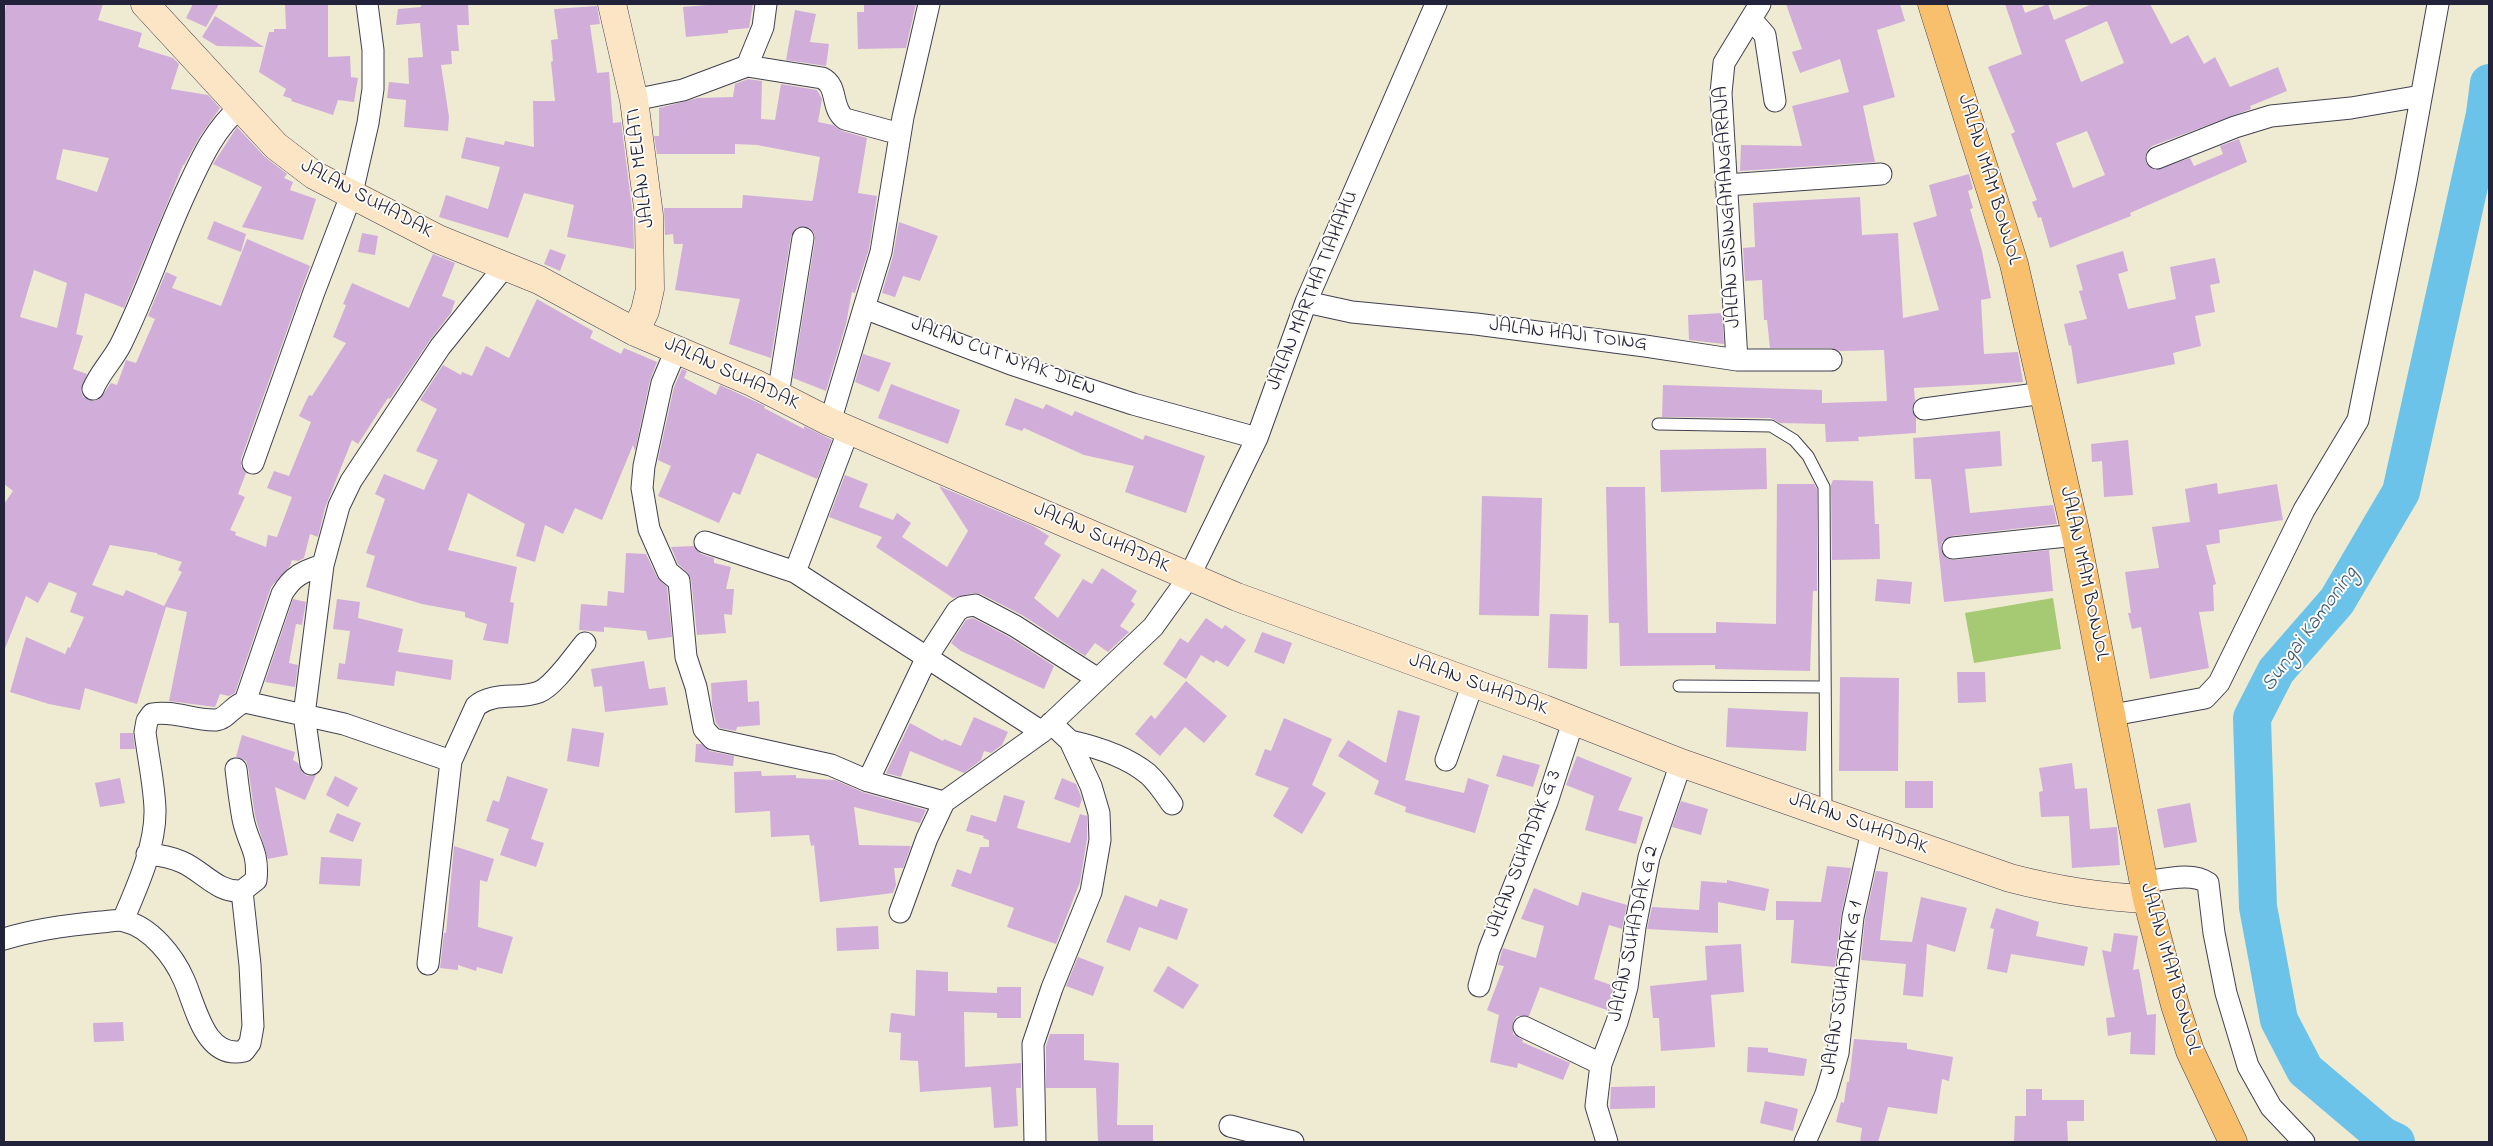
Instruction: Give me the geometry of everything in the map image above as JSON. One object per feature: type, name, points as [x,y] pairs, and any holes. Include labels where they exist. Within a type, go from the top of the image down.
[{"type":"main road","name":"JALAN IMAM BONJOL","points":[[1932,4],[2014,264],[2076,535],[2113,715],[2145,890],[2174,1004],[2190,1051],[2233,1142]]},
{"type":"street","name":"JALAN SUHADAK","points":[[145,4],[276,146],[314,175],[438,239],[539,280],[635,332],[778,395],[839,426],[1189,577],[1572,722],[1615,736],[1681,763],[1872,831],[2035,885],[2088,895],[2145,890]]},
{"type":"street","points":[[253,463],[314,292],[352,193],[368,123],[373,89],[373,50],[367,4]]},
{"type":"street","name":"JALAN MELATI","points":[[612,4],[634,100],[650,215],[650,289],[645,311],[635,332]]},
{"type":"street","points":[[747,66],[763,27],[766,4]]},
{"type":"street","points":[[795,572],[839,426],[864,308],[881,252],[900,134],[929,4]]},
{"type":"street","name":"JALAN MARTHA TIAHAHU","points":[[944,802],[1046,728],[1153,627],[1189,577],[1257,438],[1306,302],[1436,4]]},
{"type":"street","points":[[2113,715],[2204,698],[2219,683],[2304,510],[2358,420],[2406,181],[2438,4]]},
{"type":"street","points":[[1755,11],[1764,35],[1775,101]]},
{"type":"street","name":"JALAN SISINGAMANGARAJA","points":[[1737,360],[1721,93],[1724,63],[1755,11]]},
{"type":"street","points":[[634,100],[683,90],[747,66],[827,80],[831,85],[840,116],[900,134]]},
{"type":"street","points":[[2157,158],[2236,127],[2271,116],[2350,108],[2421,96]]},
{"type":"street","points":[[92,389],[99,373],[120,345],[174,216],[206,151],[224,122],[241,106]]},
{"type":"street","points":[[1726,185],[1881,174]]},
{"type":"street","points":[[778,395],[803,238]]},
{"type":"street","points":[[311,764],[304,715],[323,565],[339,506],[351,481],[440,347],[505,266]]},
{"type":"street","name":"JALAN HAJI TOING","points":[[1306,302],[1352,312],[1495,327],[1737,360],[1831,360]]},
{"type":"street","name":"JALAN CUT NYAK DIEN","points":[[864,308],[1011,364],[1133,404],[1257,438]]},
{"type":"street","points":[[676,350],[662,383],[644,466],[642,488],[649,529],[668,572],[679,581],[686,657],[694,680],[704,729],[714,739],[831,765],[868,781],[944,802],[927,838],[900,912]]},
{"type":"street","points":[[1924,409],[2044,393]]},
{"type":"street","points":[[1953,548],[2076,535]]},
{"type":"street","points":[[705,542],[795,572],[927,657],[1046,728],[1070,741],[1096,747],[1133,763],[1149,775],[1172,804]]},
{"type":"street","points":[[245,702],[282,594],[290,580],[300,573],[323,565]]},
{"type":"street","points":[[868,781],[927,657],[957,611],[963,607],[975,605],[1016,626],[1098,679]]},
{"type":"street","points":[[428,964],[451,761],[476,706],[494,697],[522,696],[545,689],[585,644]]},
{"type":"street","points":[[1446,760],[1473,683]]},
{"type":"street","points":[[124,920],[147,854],[155,810],[145,732],[149,717],[152,714],[168,712],[216,720],[224,717],[238,704],[245,702],[344,724],[451,761]]},
{"type":"street","name":"JALAN SUHADAK G 3","points":[[1479,986],[1489,950],[1546,802],[1572,722]]},
{"type":"street","points":[[1035,1142],[1033,1044],[1052,988],[1091,892],[1100,840],[1100,813],[1091,786],[1070,741]]},
{"type":"street","name":"JALAN SUHADAK G 2","points":[[1607,1142],[1596,1106],[1601,1064],[1617,1022],[1627,987],[1635,927],[1649,857],[1681,763]]},
{"type":"street","points":[[147,854],[165,856],[182,862],[225,890],[242,891],[256,880],[255,848],[244,821],[236,769]]},
{"type":"street","name":"JALAN SUHADAK G 1","points":[[1804,1142],[1826,1094],[1838,1053],[1853,917],[1872,831]]},
{"type":"street","points":[[2145,890],[2178,878],[2200,878],[2208,883],[2214,933],[2226,993],[2248,1066],[2271,1107],[2304,1142]]},
{"type":"street","points":[[4,939],[27,932],[74,924],[124,920],[147,932],[168,954],[184,979],[201,1023],[211,1040],[226,1051],[235,1053],[244,1051],[250,1043],[253,1026],[250,965],[242,891]]},
{"type":"street","points":[[1524,1027],[1601,1064]]},
{"type":"street","points":[[1230,1126],[1293,1142]]},
{"type":"lane","points":[[1658,424],[1771,426],[1794,440],[1817,471],[1824,487],[1826,814]]},
{"type":"lane","points":[[1680,686],[1824,687]]},
{"type":"green space","points":[[2053,598],[2061,649],[1974,663],[1965,613]]},
{"type":"building","points":[[6,4],[103,4],[98,20],[142,33],[138,47],[173,58],[179,64],[171,89],[208,95],[220,108],[200,136],[183,165],[124,308],[85,293],[76,334],[83,336],[73,369],[87,374],[81,390],[83,397],[94,401],[100,399],[111,383],[117,385],[126,360],[136,363],[155,319],[148,316],[166,272],[177,277],[172,288],[221,306],[247,239],[310,266],[241,459],[241,466],[246,473],[238,494],[245,497],[230,530],[236,532],[235,535],[266,547],[268,535],[277,537],[292,497],[267,488],[274,471],[289,476],[311,422],[299,416],[309,395],[312,396],[346,343],[333,337],[346,305],[343,304],[352,283],[409,308],[433,254],[455,263],[442,296],[455,301],[451,313],[430,340],[390,399],[388,398],[358,444],[352,440],[325,508],[318,537],[310,534],[304,558],[298,561],[292,560],[290,566],[271,587],[235,693],[229,696],[220,694],[215,707],[169,701],[187,612],[166,607],[137,704],[85,688],[80,710],[49,704],[10,692],[26,637],[65,654],[68,647],[70,648],[84,617],[70,612],[77,593],[49,582],[38,603],[26,596],[4,651],[4,504],[13,491],[4,484],[4,20]],"holes":[[[63,149],[109,158],[97,192],[56,179]],[[34,270],[67,283],[57,328],[20,317]],[[110,545],[157,553],[182,562],[178,570],[182,572],[164,606],[126,590],[123,596],[92,585]]]},
{"type":"building","points":[[193,4],[219,4],[206,27],[186,18]]},
{"type":"building","points":[[285,4],[328,4],[328,57],[350,56],[351,77],[358,78],[354,102],[338,100],[333,115],[291,101],[292,99],[283,96],[286,89],[259,72],[269,32],[274,32],[274,29],[286,29]]},
{"type":"building","points":[[421,4],[468,4],[469,25],[457,25],[459,51],[451,51],[452,64],[441,65],[449,117],[448,131],[404,127],[406,100],[387,98],[389,82],[409,84],[408,58],[423,57],[420,23],[396,25],[398,9],[421,7]]},
{"type":"building","points":[[753,4],[749,28],[728,30],[728,33],[686,37],[683,7]]},
{"type":"building","points":[[864,4],[916,4],[906,48],[858,49],[857,12],[864,12]]},
{"type":"building","points":[[1786,4],[1900,4],[1905,21],[1877,30],[1895,97],[1863,106],[1875,162],[1740,171],[1741,145],[1802,146],[1792,106],[1849,92],[1840,59],[1800,73],[1792,52],[1802,49]]},
{"type":"building","points":[[2005,4],[2022,4],[2025,13],[2048,4],[2054,20],[2092,4],[2150,4],[2171,44],[2188,35],[2204,64],[2215,57],[2230,87],[2278,67],[2287,91],[2250,106],[2251,109],[2152,146],[2147,151],[2145,157],[2146,163],[2155,170],[2190,158],[2194,166],[2223,154],[2220,146],[2239,139],[2247,162],[2130,213],[2131,216],[2050,248],[2041,217],[2038,218],[2032,202],[2037,200],[2011,134],[2015,132],[1988,67],[2022,54]],"holes":[[[2107,21],[2124,63],[2081,82],[2065,40]],[[2087,131],[2105,175],[2073,188],[2056,143]]]},
{"type":"building","points":[[597,6],[600,24],[590,25],[597,73],[609,72],[613,123],[621,122],[633,216],[634,249],[567,237],[574,205],[524,193],[508,238],[439,217],[446,195],[488,209],[500,167],[461,158],[466,137],[504,145],[505,141],[534,147],[533,101],[555,101],[551,40],[558,39],[554,9]]},
{"type":"building","points":[[795,10],[816,14],[810,42],[829,44],[826,66],[786,60]]},
{"type":"building","points":[[215,16],[264,47],[217,46],[202,37]]},
{"type":"building","points":[[748,79],[762,81],[761,119],[775,120],[781,84],[817,90],[822,99],[818,122],[833,125],[842,131],[867,138],[858,193],[877,196],[869,249],[855,293],[852,292],[846,324],[826,391],[793,378],[815,240],[814,233],[810,228],[798,227],[791,236],[771,358],[729,344],[740,299],[675,290],[683,244],[674,244],[673,234],[665,235],[664,208],[742,208],[743,195],[812,201],[813,199],[820,157],[757,145],[735,144],[735,154],[657,154],[654,136],[659,136],[659,108],[698,98],[733,97],[735,84]]},
{"type":"building","points":[[237,127],[265,157],[287,174],[284,178],[293,182],[290,190],[316,199],[303,240],[242,227],[262,187],[213,164]]},
{"type":"building","points":[[1969,174],[1973,189],[1968,191],[1973,208],[1970,209],[1982,251],[1991,298],[1981,300],[1984,354],[2018,352],[2023,382],[1914,388],[1915,401],[1912,410],[1916,418],[1916,433],[1858,437],[1859,441],[1826,442],[1825,424],[1780,423],[1771,418],[1662,417],[1663,385],[1822,390],[1822,403],[1887,401],[1884,350],[1839,351],[1831,348],[1770,348],[1767,320],[1764,320],[1762,280],[1745,281],[1743,248],[1755,247],[1753,203],[1860,197],[1862,235],[1898,233],[1903,318],[1939,310],[1913,223],[1937,216],[1929,185]]},
{"type":"building","points":[[214,221],[246,234],[241,252],[207,239]]},
{"type":"building","points":[[899,222],[938,236],[920,281],[903,276],[895,297],[882,293],[893,256]]},
{"type":"building","points":[[362,233],[378,236],[375,255],[358,252]]},
{"type":"building","points":[[550,249],[566,255],[560,271],[544,264]]},
{"type":"building","points":[[2123,251],[2128,271],[2118,274],[2128,309],[2176,299],[2170,267],[2215,258],[2220,283],[2210,285],[2215,312],[2195,316],[2201,346],[2173,353],[2175,364],[2077,384],[2071,345],[2069,346],[2064,324],[2087,319],[2079,291],[2083,290],[2076,265]]},
{"type":"building","points":[[537,299],[593,331],[590,338],[621,354],[624,348],[657,362],[650,380],[635,451],[633,445],[602,520],[575,508],[563,534],[545,525],[535,562],[516,556],[525,524],[468,493],[448,550],[517,567],[510,602],[514,603],[508,644],[483,640],[487,624],[465,617],[465,612],[422,604],[366,587],[375,556],[366,553],[385,499],[375,494],[384,474],[424,490],[438,460],[416,451],[437,409],[420,400],[443,365],[461,375],[462,372],[472,376],[486,346],[509,358]]},
{"type":"building","points":[[1722,313],[1724,344],[1689,340],[1688,315]]},
{"type":"building","points":[[863,354],[891,363],[879,392],[855,382]]},
{"type":"building","points":[[682,369],[687,371],[684,378],[716,395],[720,385],[765,406],[764,408],[804,429],[804,426],[832,440],[817,479],[757,453],[740,495],[733,492],[719,523],[658,496],[671,466],[658,460],[674,387]]},
{"type":"building","points":[[891,384],[960,410],[948,444],[878,418]]},
{"type":"building","points":[[1015,398],[1043,409],[1046,404],[1072,416],[1075,411],[1143,440],[1145,435],[1205,456],[1186,513],[1125,492],[1134,466],[1084,455],[1024,428],[1022,431],[1005,425]]},
{"type":"building","points":[[2000,431],[2002,466],[1965,469],[1970,513],[2053,505],[2057,524],[1952,536],[1942,542],[1941,550],[1948,559],[1954,560],[2049,550],[2053,591],[1944,602],[1931,479],[1915,479],[1913,438]]},
{"type":"building","points":[[2128,440],[2133,495],[2104,497],[2102,461],[2092,462],[2091,444]]},
{"type":"building","points":[[1766,448],[1767,489],[1661,492],[1660,450]]},
{"type":"building","points":[[845,475],[868,484],[859,507],[893,520],[897,513],[911,523],[902,537],[947,567],[968,531],[939,486],[1033,526],[1049,536],[1044,544],[1061,555],[1034,598],[1058,618],[1083,579],[1092,584],[1102,568],[1137,591],[1131,601],[1135,604],[1120,626],[1129,632],[1108,652],[1095,643],[1085,656],[1022,615],[981,594],[973,593],[953,598],[876,547],[882,537],[829,517]]},
{"type":"building","points":[[1833,480],[1873,481],[1875,524],[1879,524],[1880,559],[1832,560],[1831,485]]},
{"type":"building","points":[[2217,483],[2218,494],[2277,484],[2283,520],[2219,530],[2220,543],[2206,545],[2216,584],[2213,585],[2214,611],[2199,612],[2209,668],[2150,679],[2141,627],[2132,629],[2128,613],[2131,613],[2125,572],[2159,568],[2152,527],[2190,522],[2185,489]]},
{"type":"building","points":[[1777,484],[1814,484],[1817,489],[1817,591],[1813,591],[1810,671],[1715,669],[1715,665],[1620,666],[1619,623],[1609,623],[1606,487],[1645,487],[1648,633],[1716,633],[1716,622],[1776,624]]},
{"type":"building","points":[[1482,496],[1542,498],[1539,616],[1479,615]]},
{"type":"building","points":[[694,546],[701,554],[714,558],[714,563],[731,567],[726,589],[734,589],[732,615],[724,614],[726,633],[697,635],[691,579],[687,572],[678,564],[671,547]]},
{"type":"building","points":[[626,553],[646,554],[657,577],[667,587],[672,637],[648,640],[646,631],[604,627],[604,632],[579,630],[581,604],[607,606],[608,591],[624,593]]},
{"type":"building","points":[[1877,579],[1912,582],[1910,604],[1875,601]]},
{"type":"building","points":[[293,599],[306,602],[302,625],[296,624],[289,663],[298,665],[295,687],[265,682]]},
{"type":"building","points":[[337,599],[360,602],[358,618],[403,629],[398,652],[453,660],[451,680],[396,671],[394,686],[337,679],[339,663],[345,664],[350,631],[333,629]]},
{"type":"building","points":[[1550,614],[1588,615],[1587,669],[1548,668]]},
{"type":"building","points":[[973,618],[1009,637],[1054,666],[1044,689],[961,651],[951,643],[966,620]]},
{"type":"building","points":[[1206,618],[1222,629],[1225,625],[1246,640],[1228,667],[1216,660],[1214,663],[1201,655],[1186,679],[1163,664],[1180,638],[1188,643]]},
{"type":"building","points":[[1262,632],[1292,643],[1284,664],[1254,652]]},
{"type":"building","points":[[644,661],[649,689],[665,687],[668,705],[605,712],[602,686],[594,687],[591,669]]},
{"type":"building","points":[[1957,672],[1985,672],[1986,702],[1958,703]]},
{"type":"building","points":[[1840,677],[1899,678],[1898,771],[1839,771]]},
{"type":"building","points":[[747,680],[748,702],[759,701],[760,725],[737,727],[736,731],[720,728],[716,723],[712,705],[711,683]]},
{"type":"building","points":[[1186,681],[1227,716],[1204,743],[1185,727],[1160,756],[1135,734],[1151,715],[1155,719]]},
{"type":"building","points":[[1728,708],[1808,712],[1806,751],[1726,747]]},
{"type":"building","points":[[1398,710],[1420,716],[1405,780],[1464,793],[1468,778],[1489,785],[1475,833],[1405,812],[1406,807],[1374,794],[1379,781],[1338,756],[1348,740],[1386,763]]},
{"type":"building","points":[[974,717],[1008,732],[1002,745],[991,753],[984,751],[981,760],[964,773],[910,751],[901,777],[886,773],[910,723],[943,741],[944,739],[961,746]]},
{"type":"building","points":[[1284,718],[1332,739],[1312,785],[1326,793],[1302,834],[1273,816],[1289,788],[1255,775],[1265,749],[1271,751]]},
{"type":"building","points":[[572,728],[604,733],[599,767],[567,761]]},
{"type":"building","points":[[120,733],[133,733],[135,749],[120,749]]},
{"type":"building","points":[[242,735],[295,752],[293,760],[298,763],[302,772],[307,776],[316,775],[305,800],[275,787],[288,855],[268,859],[255,816],[248,767],[246,761],[236,757]]},
{"type":"building","points":[[696,744],[701,744],[710,751],[734,756],[733,766],[695,762]]},
{"type":"building","points":[[1503,755],[1540,765],[1533,787],[1496,776]]},
{"type":"building","points":[[1577,756],[1632,778],[1618,810],[1643,817],[1636,844],[1585,830],[1594,796],[1566,785]]},
{"type":"building","points":[[2072,763],[2075,789],[2087,788],[2090,829],[2117,827],[2120,865],[2072,868],[2069,816],[2041,817],[2039,792],[2043,791],[2039,768]]},
{"type":"building","points":[[761,771],[762,776],[796,775],[796,778],[835,780],[865,793],[926,810],[920,823],[854,807],[859,845],[911,846],[903,868],[894,868],[896,885],[893,893],[820,902],[814,845],[811,846],[809,835],[771,837],[770,811],[735,813],[734,772]]},
{"type":"building","points":[[335,776],[358,788],[348,807],[326,795]]},
{"type":"building","points":[[507,776],[548,789],[531,839],[544,843],[536,867],[500,855],[509,829],[486,821],[493,800],[499,802]]},
{"type":"building","points":[[120,778],[125,803],[100,807],[95,783]]},
{"type":"building","points":[[1062,778],[1076,784],[1082,799],[1079,808],[1054,799]]},
{"type":"building","points":[[1905,781],[1933,781],[1933,808],[1905,808]]},
{"type":"building","points":[[1004,795],[1025,801],[1017,828],[1070,843],[1080,814],[1087,816],[1087,839],[1080,882],[1056,944],[1007,927],[1014,908],[951,886],[957,869],[971,874],[980,847],[989,847],[989,840],[983,838],[984,836],[966,831],[971,815],[996,822]]},
{"type":"building","points":[[1681,801],[1708,809],[1701,835],[1672,827]]},
{"type":"building","points":[[2190,803],[2197,842],[2164,848],[2157,809]]},
{"type":"building","points":[[337,813],[361,823],[353,842],[329,832]]},
{"type":"building","points":[[454,846],[494,859],[487,882],[480,880],[478,927],[513,937],[502,974],[477,967],[476,971],[458,965],[458,970],[440,968],[444,933],[446,933]]},
{"type":"building","points":[[321,857],[362,859],[360,886],[319,884]]},
{"type":"building","points":[[1827,866],[1851,868],[1841,916],[1835,967],[1791,963],[1794,920],[1776,920],[1776,901],[1821,902]]},
{"type":"building","points":[[1876,871],[1888,872],[1880,940],[1912,942],[1921,897],[1967,908],[1955,952],[1927,944],[1923,997],[1903,995],[1906,964],[1861,960],[1865,919]]},
{"type":"building","points":[[1727,880],[1769,889],[1765,911],[1718,902],[1718,933],[1647,929],[1652,907],[1699,910],[1701,881],[1727,883]]},
{"type":"building","points":[[1534,888],[1578,906],[1582,892],[1627,905],[1622,929],[1609,925],[1594,979],[1614,986],[1607,1010],[1540,987],[1529,1016],[1517,1016],[1513,1022],[1513,1034],[1523,1040],[1522,1042],[1570,1063],[1563,1080],[1518,1063],[1517,1068],[1490,1062],[1499,1015],[1487,1010],[1504,966],[1498,965],[1503,948],[1536,958],[1544,926],[1521,919]]},
{"type":"building","points":[[1125,895],[1157,907],[1160,899],[1188,909],[1177,940],[1139,927],[1130,951],[1106,942]]},
{"type":"building","points":[[1996,908],[2039,922],[2036,936],[2088,947],[2084,966],[2011,954],[2007,973],[1987,969],[1994,929],[1990,928]]},
{"type":"building","points":[[878,926],[879,949],[837,951],[836,928]]},
{"type":"building","points":[[2114,933],[2138,936],[2133,970],[2139,969],[2147,1015],[2156,1014],[2155,1055],[2130,1054],[2131,1032],[2108,1036],[2106,1018],[2115,1017],[2102,950],[2111,952]]},
{"type":"building","points":[[1741,944],[1744,992],[1711,995],[1715,1047],[1661,1051],[1659,1018],[1653,1018],[1650,986],[1707,980],[1705,946]]},
{"type":"building","points":[[1078,957],[1104,967],[1093,996],[1066,986]]},
{"type":"building","points":[[1168,966],[1199,985],[1183,1009],[1153,991]]},
{"type":"building","points":[[916,970],[948,972],[948,991],[997,993],[997,987],[1021,987],[1021,1018],[997,1018],[997,1013],[964,1012],[965,1067],[1021,1063],[1021,1088],[1016,1088],[1018,1126],[994,1128],[991,1087],[920,1092],[918,1061],[900,1060],[901,1033],[889,1032],[891,1013],[915,1016]]},
{"type":"building","points":[[123,1022],[124,1041],[94,1042],[93,1023]]},
{"type":"building","points":[[1050,1034],[1084,1034],[1084,1060],[1119,1063],[1117,1125],[1153,1125],[1153,1142],[1098,1142],[1096,1088],[1046,1088],[1046,1046]]},
{"type":"building","points":[[1854,1039],[1907,1043],[1907,1049],[1953,1057],[1949,1081],[1942,1079],[1937,1114],[1888,1107],[1878,1142],[1860,1142],[1862,1128],[1836,1122],[1841,1102],[1844,1103],[1847,1082],[1849,1082]]},
{"type":"building","points":[[1748,1047],[1768,1048],[1768,1052],[1807,1059],[1804,1076],[1747,1072]]},
{"type":"building","points":[[1655,1086],[1655,1108],[1610,1109],[1611,1087]]},
{"type":"building","points":[[2026,1089],[2042,1089],[2042,1100],[2084,1100],[2084,1121],[2067,1121],[2068,1142],[2014,1142],[2015,1116],[2026,1116]]},
{"type":"building","points":[[1765,1101],[1798,1109],[1793,1131],[1760,1123]]},
{"type":"waterway","name":"Sungai Kamoning","points":[[2396,1142],[2383,1136],[2305,1070],[2279,1020],[2258,907],[2252,718],[2276,671],[2337,601],[2401,492],[2485,114],[2489,83]]}]
